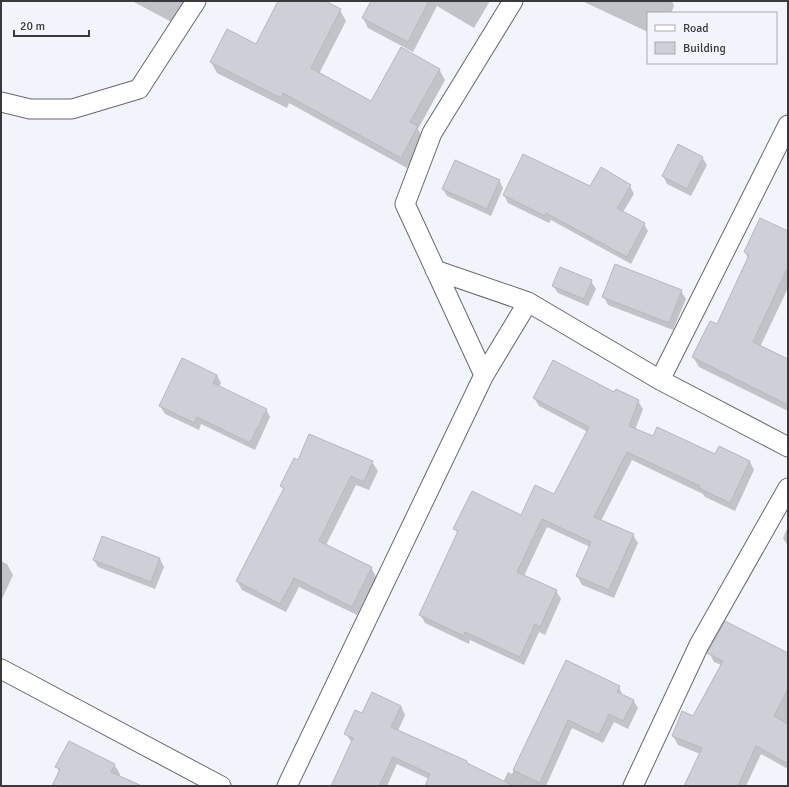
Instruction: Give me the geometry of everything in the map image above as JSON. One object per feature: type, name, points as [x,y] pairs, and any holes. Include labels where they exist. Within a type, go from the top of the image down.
[{"type":"street","points":[[1,102],[30,109],[72,109],[139,89],[196,1]]},
{"type":"street","points":[[484,375],[405,204],[432,133],[513,1]]},
{"type":"street","points":[[660,380],[788,125]]},
{"type":"street","points":[[435,270],[528,302],[660,380],[788,448]]},
{"type":"street","points":[[287,786],[484,375],[528,302]]},
{"type":"street","points":[[633,786],[699,645],[788,488]]},
{"type":"street","points":[[1,669],[221,786]]},
{"type":"building","points":[[278,1],[325,1],[341,9],[311,68],[371,101],[401,47],[440,69],[410,122],[418,126],[401,158],[283,93],[281,98],[210,62],[227,29],[256,44]]},
{"type":"building","points":[[371,1],[429,1],[408,42],[362,18]]},
{"type":"building","points":[[678,144],[703,157],[687,189],[662,176]]},
{"type":"building","points":[[523,154],[590,186],[601,167],[631,185],[617,208],[645,223],[627,257],[546,213],[545,216],[503,195]]},
{"type":"building","points":[[455,160],[500,180],[487,209],[442,189]]},
{"type":"building","points":[[760,218],[788,231],[788,267],[753,342],[788,359],[788,405],[692,357],[710,321],[717,324],[749,255],[744,252]]},
{"type":"building","points":[[615,264],[682,290],[669,323],[602,297]]},
{"type":"building","points":[[560,267],[592,280],[584,299],[552,286]]},
{"type":"building","points":[[182,358],[217,375],[213,383],[267,409],[250,443],[197,417],[194,423],[159,406]]},
{"type":"building","points":[[553,360],[614,392],[616,389],[639,400],[629,426],[653,436],[657,427],[715,454],[719,446],[750,461],[730,503],[699,488],[700,486],[627,452],[594,517],[634,534],[609,590],[576,576],[591,542],[542,519],[517,572],[557,590],[540,627],[535,624],[520,657],[465,632],[464,636],[419,615],[458,531],[453,529],[472,491],[521,515],[535,485],[554,494],[589,427],[533,398]]},
{"type":"building","points":[[309,434],[373,461],[364,482],[351,476],[319,541],[372,567],[352,607],[294,578],[280,604],[236,581],[284,488],[280,486],[294,458],[298,460]]},
{"type":"building","points":[[102,536],[160,558],[151,582],[93,560]]},
{"type":"building","points":[[725,621],[788,653],[788,689],[774,716],[788,724],[788,764],[756,746],[738,786],[684,786],[702,748],[672,736],[682,711],[693,716],[723,661],[707,653]]},
{"type":"building","points":[[566,660],[620,686],[617,692],[634,700],[623,721],[609,714],[599,735],[568,720],[540,783],[513,770]]},
{"type":"building","points":[[372,692],[401,706],[391,727],[467,761],[467,763],[514,786],[425,786],[430,774],[393,757],[379,786],[331,786],[353,738],[344,734],[355,710],[362,713]]},
{"type":"building","points":[[69,741],[115,764],[111,772],[142,786],[52,786],[60,769],[55,767]]}]
